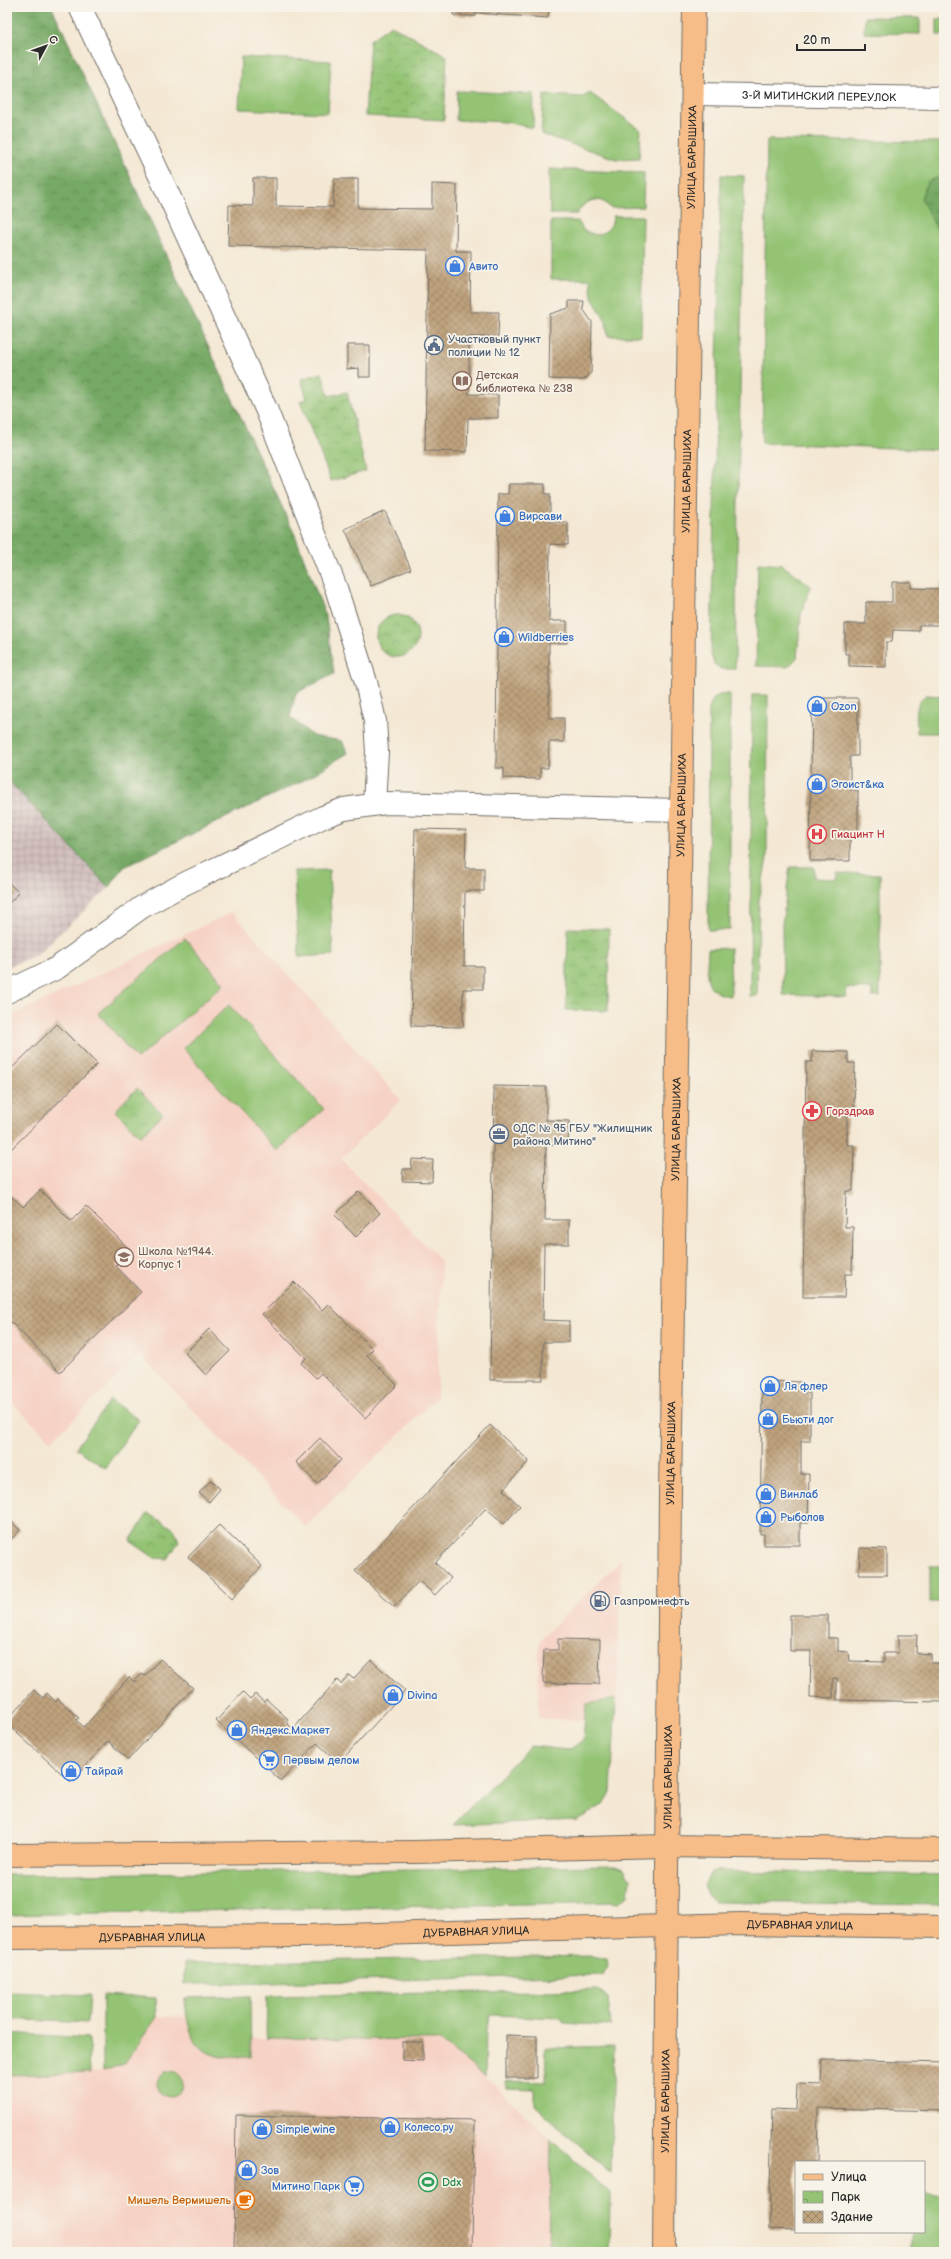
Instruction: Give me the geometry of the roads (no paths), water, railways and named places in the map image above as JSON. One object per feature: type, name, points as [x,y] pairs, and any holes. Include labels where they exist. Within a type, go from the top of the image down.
[{"type":"main road","name":"УЛИЦА БАРЫШИХА","points":[[664,2252],[667,1926],[666,1846],[694,7]]},
{"type":"main road","points":[[7,1855],[416,1852],[666,1846],[944,1850]]},
{"type":"main road","name":"ДУБРАВНАЯ УЛИЦА","points":[[7,1938],[305,1936],[740,1924],[944,1927]]},
{"type":"street","points":[[80,7],[160,176],[267,411],[336,588],[366,682],[375,720],[377,752],[374,804]]},
{"type":"street","name":"3-Й МИТИНСКИЙ ПЕРЕУЛОК","points":[[693,94],[944,98]]},
{"type":"street","points":[[7,992],[57,968],[142,907],[182,885],[323,817],[344,809],[374,804],[681,810]]},
{"type":"place","name":"Авито","points":[[455,266]]},
{"type":"place","name":"Участковый пункт полиции № 12","points":[[434,345]]},
{"type":"place","name":"Детская библиотека № 238","points":[[462,381]]},
{"type":"place","name":"Вирсави","points":[[505,516]]},
{"type":"place","name":"Wildberries","points":[[504,637]]},
{"type":"place","name":"Ozon","points":[[817,706]]},
{"type":"place","name":"Эгоист&ка","points":[[817,784]]},
{"type":"place","name":"Гиацинт Н","points":[[817,834]]},
{"type":"place","name":"Горздрав","points":[[812,1111]]},
{"type":"place","name":"ОДС № 95 ГБУ \"Жилищник района Митино\"","points":[[499,1134]]},
{"type":"place","name":"Школа №1944. Корпус 1","points":[[124,1257]]},
{"type":"place","name":"Ля флер","points":[[770,1386]]},
{"type":"place","name":"Бьюти дог","points":[[768,1419]]},
{"type":"place","name":"Винлаб","points":[[766,1494]]},
{"type":"place","name":"Рыболов","points":[[766,1517]]},
{"type":"place","name":"Газпромнефть","points":[[600,1601]]},
{"type":"place","name":"Divina","points":[[393,1695]]},
{"type":"place","name":"Яндекс.Маркет","points":[[237,1730]]},
{"type":"place","name":"Первым делом","points":[[269,1760]]},
{"type":"place","name":"Тайрай","points":[[71,1771]]},
{"type":"place","name":"Колесо.ру","points":[[390,2127]]},
{"type":"place","name":"Simple wine","points":[[262,2129]]},
{"type":"place","name":"Зов","points":[[247,2170]]},
{"type":"place","name":"Ddx","points":[[428,2182]]},
{"type":"place","name":"Митино Парк","points":[[354,2186]]},
{"type":"place","name":"Мишель Вермишель","points":[[245,2200]]}]
